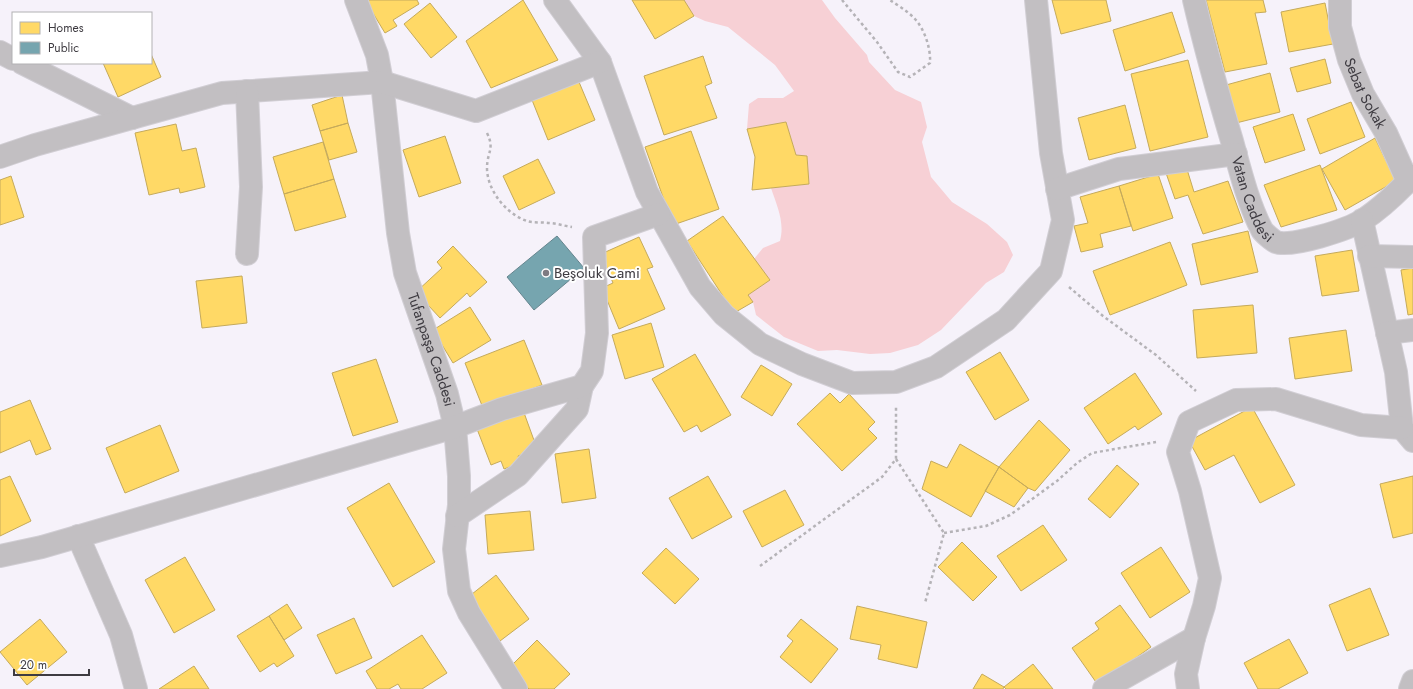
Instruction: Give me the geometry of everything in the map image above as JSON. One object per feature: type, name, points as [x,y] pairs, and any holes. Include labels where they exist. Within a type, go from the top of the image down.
[{"type":"street","name":"Tufanpaşa Caddesi","points":[[356,0],[377,55],[382,82],[398,233],[405,273],[447,394],[454,427],[459,476],[454,549],[459,591],[469,613],[516,689]]},
{"type":"street","points":[[556,0],[600,62],[647,192],[700,287],[724,315],[760,344],[802,364],[852,383],[896,382],[936,367],[1006,320],[1051,271],[1063,220],[1051,153],[1036,0]]},
{"type":"street","name":"Vatan Caddesi","points":[[1194,0],[1208,57],[1236,154],[1254,209],[1263,231],[1276,242],[1297,243],[1334,232],[1362,220],[1410,179]]},
{"type":"street","name":"Sebat Sokak","points":[[1340,0],[1340,27],[1349,60],[1364,94],[1410,179]]},
{"type":"street","points":[[0,52],[12,58]]},
{"type":"street","points":[[0,157],[36,145],[222,93],[382,82],[476,111],[600,62]]},
{"type":"street","points":[[24,64],[132,118]]},
{"type":"street","points":[[247,91],[251,188],[247,254]]},
{"type":"street","points":[[1058,189],[1119,169],[1236,154]]},
{"type":"street","points":[[457,516],[518,475],[577,409],[582,386],[592,371],[598,333],[594,237],[659,214]]},
{"type":"street","points":[[1188,689],[1186,674],[1210,578],[1190,491],[1178,452],[1189,422],[1236,400],[1276,399],[1361,425],[1408,435],[1396,372],[1362,220]]},
{"type":"street","points":[[1369,256],[1413,257]]},
{"type":"street","points":[[1387,333],[1413,330]]},
{"type":"street","points":[[0,556],[78,536],[454,427],[502,409],[582,386]]},
{"type":"street","points":[[78,536],[121,635],[136,689]]},
{"type":"street","points":[[1104,689],[1194,638]]},
{"type":"street","points":[[1410,689],[1413,682]]},
{"type":"path","points":[[842,0],[878,42],[898,72],[910,77],[930,63],[930,55],[924,33],[914,17],[890,0]]},
{"type":"path","points":[[476,111],[492,142],[487,168],[492,188],[502,205],[515,216],[528,222],[548,223],[578,228],[594,237]]},
{"type":"path","points":[[1051,271],[1104,316],[1156,355],[1216,409]]},
{"type":"path","points":[[896,382],[896,459],[944,533],[925,603]]},
{"type":"path","points":[[944,533],[986,526],[1010,516],[1057,481],[1077,463],[1092,453],[1184,437]]},
{"type":"path","points":[[760,566],[882,477],[896,459]]},
{"type":"shaded area","points":[[684,0],[822,0],[835,18],[867,55],[869,62],[895,90],[921,102],[927,127],[922,142],[931,177],[952,202],[987,224],[1007,242],[1013,255],[1004,272],[986,283],[941,330],[918,345],[890,353],[870,354],[837,350],[818,351],[784,337],[756,315],[753,302],[748,295],[770,280],[754,259],[763,248],[780,241],[782,227],[780,214],[771,188],[809,184],[807,157],[796,155],[786,122],[747,129],[749,104],[758,98],[783,98],[794,91],[775,65],[728,27],[705,21],[694,16]]},
{"type":"building: Homes","points":[[365,0],[417,0],[419,4],[393,20],[397,26],[385,33]]},
{"type":"building: Homes","points":[[523,0],[558,60],[491,88],[466,41]]},
{"type":"building: Homes","points":[[632,0],[684,0],[694,16],[655,39]]},
{"type":"building: Homes","points":[[1052,0],[1106,0],[1111,21],[1061,34]]},
{"type":"building: Homes","points":[[1206,0],[1263,0],[1266,12],[1255,13],[1267,64],[1225,72]]},
{"type":"building: Homes","points":[[430,3],[457,37],[431,58],[404,24]]},
{"type":"building: Homes","points":[[1325,3],[1333,44],[1289,52],[1281,12]]},
{"type":"building: Homes","points":[[1172,12],[1185,52],[1125,71],[1113,30]]},
{"type":"building: Homes","points":[[152,56],[161,77],[118,97],[103,64],[152,64]]},
{"type":"building: Homes","points":[[703,56],[712,83],[705,86],[717,118],[664,135],[644,76]]},
{"type":"building: Homes","points":[[1325,59],[1331,83],[1297,92],[1290,68]]},
{"type":"building: Homes","points":[[1188,60],[1208,137],[1150,151],[1131,74]]},
{"type":"building: Homes","points":[[1270,73],[1280,112],[1236,123],[1226,85]]},
{"type":"building: Homes","points":[[579,82],[595,120],[548,140],[532,100]]},
{"type":"building: Homes","points":[[342,95],[348,123],[320,131],[312,105]]},
{"type":"building: Homes","points":[[1351,102],[1365,137],[1320,154],[1307,119]]},
{"type":"building: Homes","points":[[1125,105],[1136,148],[1089,160],[1078,118]]},
{"type":"building: Homes","points":[[1293,114],[1305,150],[1265,163],[1253,127]]},
{"type":"building: Homes","points":[[786,122],[796,155],[807,156],[809,184],[752,190],[755,157],[747,129]]},
{"type":"building: Homes","points":[[348,123],[357,152],[329,160],[320,131]]},
{"type":"building: Homes","points":[[176,124],[182,151],[196,148],[205,187],[180,193],[179,188],[149,195],[135,133]]},
{"type":"building: Homes","points":[[691,131],[719,209],[673,225],[645,147]]},
{"type":"building: Homes","points":[[445,136],[461,183],[419,197],[403,150]]},
{"type":"building: Homes","points":[[1375,138],[1396,181],[1345,210],[1322,169]]},
{"type":"building: Homes","points":[[323,142],[334,179],[284,194],[273,157]]},
{"type":"building: Homes","points":[[538,159],[555,193],[519,210],[503,176]]},
{"type":"building: Homes","points":[[1320,165],[1337,210],[1281,227],[1264,185]]},
{"type":"building: Homes","points":[[1186,166],[1194,192],[1228,181],[1243,222],[1203,234],[1188,195],[1175,199],[1166,173]]},
{"type":"building: Homes","points":[[1158,174],[1173,218],[1133,231],[1119,186]]},
{"type":"building: Homes","points":[[11,176],[24,217],[0,225],[0,180]]},
{"type":"building: Homes","points":[[334,179],[346,217],[295,231],[284,194]]},
{"type":"building: Homes","points":[[1119,186],[1131,226],[1100,234],[1103,247],[1081,252],[1074,226],[1088,223],[1080,197]]},
{"type":"building: Homes","points":[[723,216],[770,280],[748,295],[753,302],[734,313],[687,241]]},
{"type":"building: Homes","points":[[1248,231],[1258,272],[1201,285],[1192,244]]},
{"type":"building: Homes","points":[[639,237],[653,267],[647,269],[665,309],[619,329],[602,288],[613,283],[601,254]]},
{"type":"building: Homes","points":[[1170,242],[1187,285],[1110,315],[1093,271]]},
{"type":"building: Homes","points":[[453,246],[487,282],[470,297],[467,293],[440,318],[416,292],[442,268],[437,262]]},
{"type":"building: Homes","points":[[1352,250],[1359,291],[1322,296],[1315,256]]},
{"type":"building: Homes","points":[[1413,268],[1413,314],[1408,315],[1401,270]]},
{"type":"building: Homes","points":[[242,276],[247,323],[202,328],[196,281]]},
{"type":"building: Homes","points":[[1253,305],[1257,353],[1197,358],[1193,310]]},
{"type":"building: Homes","points":[[470,307],[491,340],[453,363],[433,330]]},
{"type":"building: Homes","points":[[651,323],[664,367],[625,379],[612,335]]},
{"type":"building: Homes","points":[[1346,330],[1352,371],[1295,379],[1289,338]]},
{"type":"building: Homes","points":[[524,340],[542,385],[483,408],[465,363]]},
{"type":"building: Homes","points":[[1000,352],[1029,400],[995,420],[966,372]]},
{"type":"building: Homes","points":[[695,354],[731,415],[701,432],[697,425],[684,432],[652,379]]},
{"type":"building: Homes","points":[[376,359],[398,422],[353,436],[332,373]]},
{"type":"building: Homes","points":[[761,365],[792,384],[772,416],[741,397]]},
{"type":"building: Homes","points":[[1135,373],[1162,414],[1138,430],[1135,426],[1108,444],[1084,408]]},
{"type":"building: Homes","points":[[830,393],[840,403],[849,394],[875,422],[868,429],[877,438],[842,471],[797,424]]},
{"type":"building: Homes","points":[[30,400],[51,449],[36,455],[30,440],[0,453],[0,412]]},
{"type":"building: Homes","points":[[1252,407],[1295,485],[1260,503],[1234,455],[1205,470],[1189,441]]},
{"type":"building: Homes","points":[[523,410],[535,443],[534,450],[518,456],[521,463],[504,469],[501,461],[491,465],[477,429]]},
{"type":"building: Homes","points":[[1039,420],[1070,450],[1035,491],[1028,488],[999,467]]},
{"type":"building: Homes","points":[[160,425],[179,471],[125,493],[106,448]]},
{"type":"building: Homes","points":[[960,444],[999,467],[971,517],[922,489],[931,461],[947,468]]},
{"type":"building: Homes","points":[[589,449],[596,498],[562,503],[555,454]]},
{"type":"building: Homes","points":[[1117,465],[1139,484],[1110,518],[1088,499]]},
{"type":"building: Homes","points":[[999,467],[1028,488],[1014,507],[985,491]]},
{"type":"building: Homes","points":[[10,476],[31,521],[0,536],[0,480]]},
{"type":"building: Homes","points":[[708,476],[732,517],[692,539],[669,498]]},
{"type":"building: Homes","points":[[1413,476],[1413,533],[1393,538],[1380,484]]},
{"type":"building: Homes","points":[[389,483],[435,562],[393,587],[347,508]]},
{"type":"building: Homes","points":[[785,490],[804,525],[762,547],[743,511]]},
{"type":"building: Homes","points":[[530,511],[534,550],[488,554],[485,515]]},
{"type":"building: Homes","points":[[1043,525],[1067,560],[1021,591],[997,556]]},
{"type":"building: Homes","points":[[962,542],[997,577],[973,601],[938,567]]},
{"type":"building: Homes","points":[[1161,547],[1190,592],[1150,618],[1121,573]]},
{"type":"building: Homes","points":[[666,548],[699,579],[675,604],[642,573]]},
{"type":"building: Homes","points":[[185,557],[215,610],[174,633],[145,580]]},
{"type":"building: Homes","points":[[496,575],[529,619],[500,641],[467,598]]},
{"type":"building: Homes","points":[[1370,588],[1389,635],[1347,651],[1329,605]]},
{"type":"building: Homes","points":[[287,604],[302,628],[284,640],[269,616]]},
{"type":"building: Homes","points":[[1120,605],[1151,647],[1098,685],[1072,648],[1099,629],[1095,623]]},
{"type":"building: Homes","points":[[857,606],[927,622],[917,668],[878,659],[881,645],[850,639]]},
{"type":"building: Homes","points":[[269,616],[294,656],[277,667],[274,663],[260,672],[237,636]]},
{"type":"building: Homes","points":[[354,618],[372,658],[336,674],[317,635]]},
{"type":"building: Homes","points":[[40,619],[67,652],[27,685],[0,652]]},
{"type":"building: Homes","points":[[801,619],[838,649],[811,683],[780,657],[793,641],[787,636]]},
{"type":"building: Homes","points":[[422,635],[447,673],[422,689],[401,689],[398,684],[389,689],[377,689],[366,671]]},
{"type":"building: Homes","points":[[1289,639],[1308,673],[1278,689],[1258,689],[1244,663]]},
{"type":"building: Homes","points":[[537,640],[570,674],[554,689],[529,689],[509,668]]},
{"type":"building: Homes","points":[[1033,664],[1053,689],[1006,689],[1004,687]]},
{"type":"building: Homes","points":[[194,666],[209,689],[159,689]]},
{"type":"building: Homes","points":[[982,674],[1004,687],[1003,689],[973,689]]},
{"type":"building: Public","name":"Beşoluk Cami","points":[[557,236],[584,268],[534,310],[507,277]]},
{"type":"place","name":"Beşoluk Cami","points":[[546,273]]}]
